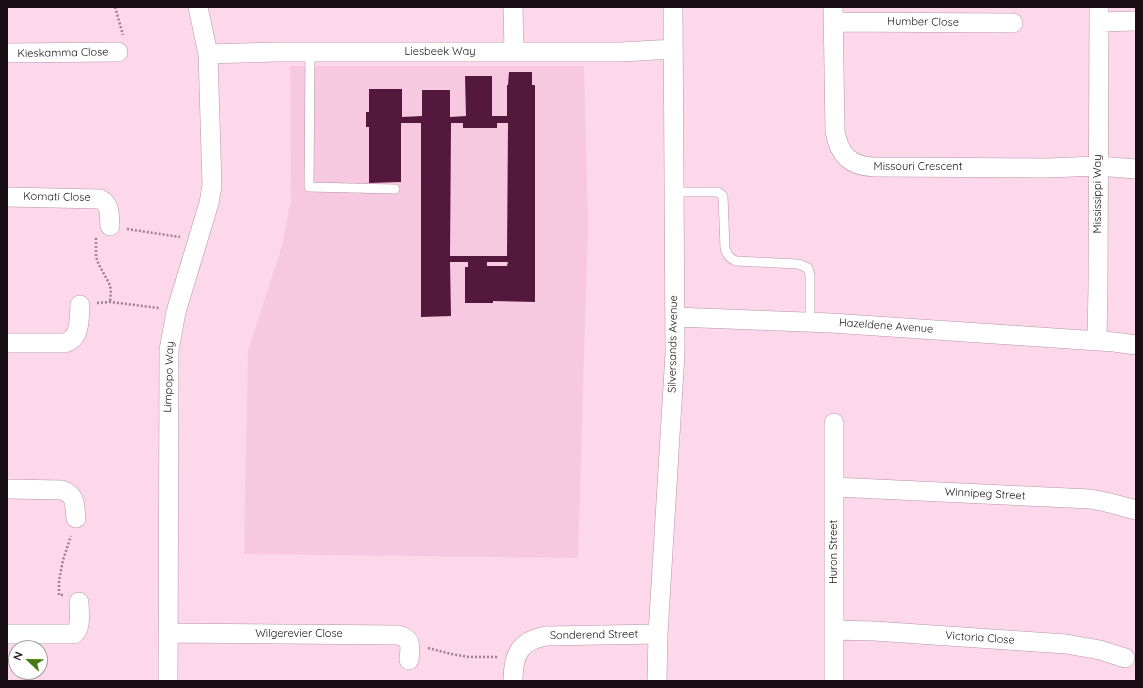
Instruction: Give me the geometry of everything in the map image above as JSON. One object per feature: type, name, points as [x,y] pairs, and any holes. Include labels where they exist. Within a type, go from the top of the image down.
[{"type":"street","name":"Limpopo Way","points":[[168,681],[169,350],[176,312],[209,204],[212,186],[208,54],[198,7]]},
{"type":"street","points":[[513,7],[514,52]]},
{"type":"street","name":"Silversands Avenue","points":[[657,681],[658,634],[666,517],[675,317],[673,7]]},
{"type":"street","name":"Humber Close","points":[[833,14],[1012,23]]},
{"type":"street","name":"Missouri Crescent","points":[[833,14],[835,131],[837,141],[841,149],[851,161],[865,167],[1048,168],[1098,166],[1136,169]]},
{"type":"street","points":[[1099,15],[1136,21]]},
{"type":"street","name":"Mississippi Way","points":[[1097,341],[1099,15]]},
{"type":"street","name":"Liesbeek Way","points":[[208,54],[310,52],[621,52],[673,49]]},
{"type":"street","name":"Kieskamma Close","points":[[7,53],[118,52]]},
{"type":"street","name":"Komati Close","points":[[7,196],[100,199],[108,205],[110,226]]},
{"type":"street","points":[[7,343],[65,343],[71,341],[77,333],[80,305]]},
{"type":"street","name":"Hazeldene Avenue","points":[[675,317],[810,322],[1097,341]]},
{"type":"street","points":[[1097,341],[1136,345]]},
{"type":"street","name":"Huron Street","points":[[834,423],[834,681]]},
{"type":"street","name":"Winnipeg Street","points":[[834,486],[1090,499],[1121,505],[1136,510]]},
{"type":"street","points":[[7,489],[62,490],[72,496],[74,500],[76,518]]},
{"type":"street","points":[[7,634],[74,634],[79,623],[79,602]]},
{"type":"street","name":"Victoria Close","points":[[834,630],[874,631],[1066,644],[1100,650],[1125,658]]},
{"type":"street","name":"Wilgerevier Close","points":[[168,633],[390,634],[405,636],[409,640],[410,652]]},
{"type":"street","name":"Sonderend Street","points":[[514,660],[527,642],[537,637],[658,634]]},
{"type":"street","points":[[513,681],[514,660]]},
{"type":"lane","points":[[310,52],[309,187],[395,189]]},
{"type":"lane","points":[[674,192],[718,192],[722,195],[724,198],[725,248],[728,256],[733,260],[798,264],[808,268],[810,276],[810,322]]},
{"type":"path","points":[[110,302],[111,290],[109,283],[98,265],[96,257],[96,236],[109,236],[110,226],[198,240]]},
{"type":"path","points":[[80,305],[110,302],[155,307],[176,312]]},
{"type":"path","points":[[76,518],[70,542],[63,560],[59,581],[59,595],[79,596],[79,602]]},
{"type":"path","points":[[410,652],[430,648],[469,657],[501,657],[514,660]]},
{"type":"shaded area","points":[[290,66],[584,66],[588,224],[578,558],[244,554],[248,351],[282,246],[291,200]]},
{"type":"building","points":[[509,72],[532,72],[532,85],[535,85],[535,302],[493,301],[493,303],[465,303],[465,267],[468,267],[468,262],[450,262],[451,316],[421,317],[421,123],[401,123],[401,182],[369,183],[369,127],[366,127],[366,112],[369,112],[369,89],[402,89],[402,117],[422,116],[422,90],[450,90],[450,117],[466,116],[465,76],[492,76],[492,116],[507,116]],"holes":[[[451,123],[463,123],[463,128],[497,128],[497,123],[508,123],[507,256],[450,256]],[[487,262],[508,262],[507,266],[487,266]]]}]
